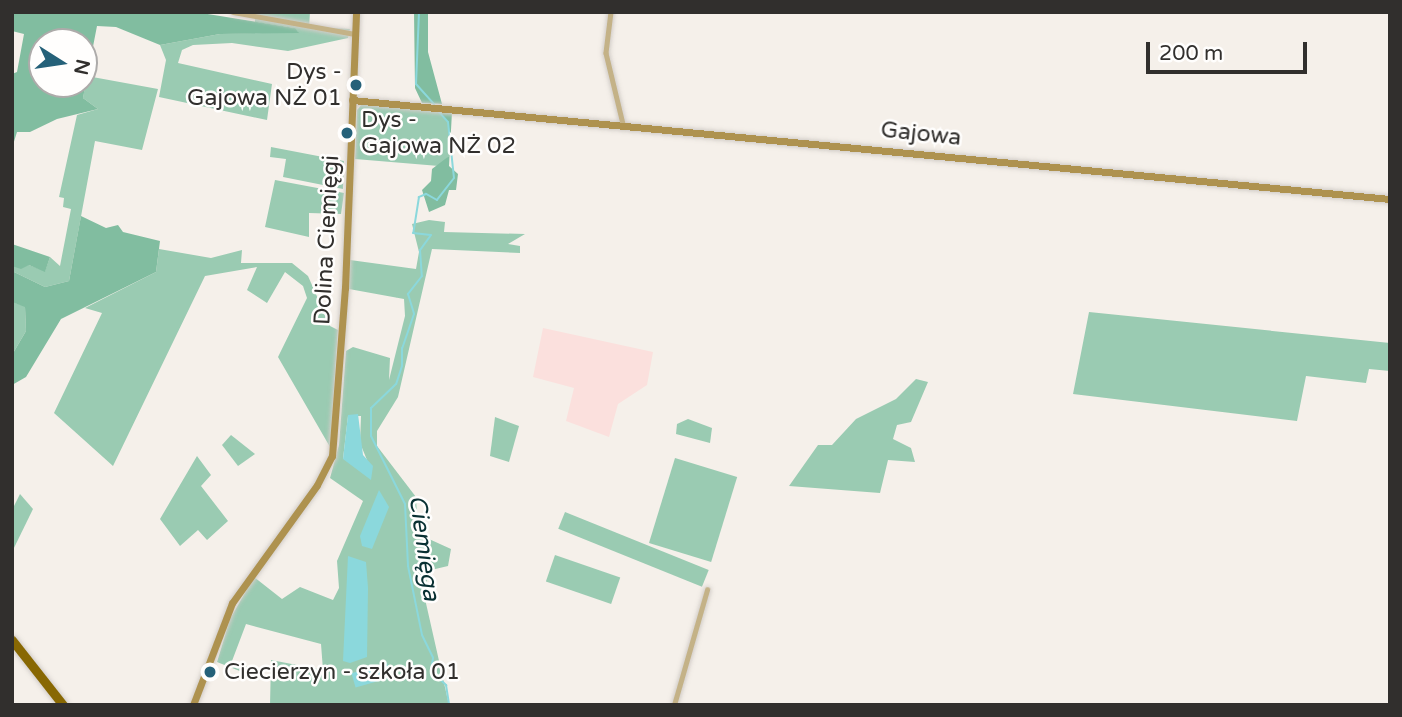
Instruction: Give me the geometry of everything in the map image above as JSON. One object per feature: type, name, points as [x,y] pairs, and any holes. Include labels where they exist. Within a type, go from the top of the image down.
[{"type":"highway","points":[[12,640],[63,705]]},
{"type":"street","points":[[233,12],[355,34]]},
{"type":"street","name":"Dolina Ciemięgi","points":[[193,705],[232,603],[329,465],[342,343],[356,12]]},
{"type":"street","points":[[611,12],[606,53],[623,124]]},
{"type":"street","name":"Gajowa","points":[[352,100],[1390,199]]},
{"type":"street","points":[[674,705],[707,590]]},
{"type":"shaded area","points":[[543,328],[653,352],[647,385],[618,404],[609,437],[566,421],[574,388],[533,377]]},
{"type":"green space","points":[[12,12],[195,12],[295,28],[299,33],[220,34],[160,45],[116,27],[28,28],[28,98],[83,98],[98,109],[57,119],[30,132],[17,132],[12,148],[12,74],[17,72],[24,34],[12,31]]},
{"type":"green space","points":[[255,12],[310,12],[309,27],[350,29],[348,38],[288,51],[232,43],[193,45],[182,50],[178,63],[272,84],[267,120],[159,97],[166,60],[160,45],[220,34],[298,32],[294,28],[255,22]]},
{"type":"green space","points":[[414,12],[428,12],[428,52],[442,104],[422,103],[415,88]]},
{"type":"green space","points":[[98,78],[158,89],[142,150],[95,141],[69,281],[45,287],[12,271],[12,266],[29,265],[45,271],[50,257],[60,266],[71,209],[63,207],[64,198],[59,197],[77,115],[98,109],[83,98],[98,98]]},
{"type":"green space","points":[[362,104],[438,111],[448,122],[449,156],[439,166],[355,159],[357,110]]},
{"type":"green space","points":[[438,111],[452,112],[449,166],[458,174],[456,190],[449,190],[445,205],[429,212],[422,190],[431,181],[432,169],[449,156],[448,122]]},
{"type":"green space","points":[[271,147],[344,161],[343,189],[283,177],[286,159],[270,157]]},
{"type":"green space","points":[[275,180],[344,193],[341,214],[309,213],[309,237],[265,227]]},
{"type":"green space","points":[[81,216],[106,228],[118,225],[123,232],[160,241],[156,272],[61,319],[26,377],[12,385],[12,355],[26,331],[25,307],[12,302],[12,271],[45,287],[69,281]]},
{"type":"green space","points":[[429,220],[445,222],[444,232],[525,234],[508,244],[520,246],[520,253],[432,249],[398,397],[377,431],[377,446],[416,497],[418,534],[451,549],[448,566],[431,570],[423,590],[449,705],[270,705],[271,660],[323,670],[321,644],[246,624],[232,661],[262,673],[257,678],[217,662],[230,619],[254,577],[282,599],[300,587],[333,600],[339,588],[337,561],[363,501],[330,478],[339,445],[346,351],[353,347],[390,358],[389,380],[405,316],[404,299],[349,289],[350,260],[416,269],[419,252],[412,224]],"holes":[[[348,416],[361,416],[360,443],[367,460],[343,459]]]},
{"type":"green space","points":[[12,244],[50,257],[45,272],[29,265],[21,269],[12,266]]},
{"type":"green space","points":[[159,249],[211,258],[242,250],[241,263],[292,263],[308,276],[330,326],[338,330],[330,447],[278,357],[307,298],[303,286],[285,272],[267,303],[247,290],[257,267],[205,276],[113,466],[54,413],[102,313],[85,308],[156,272]]},
{"type":"green space","points":[[12,302],[25,306],[26,331],[12,355]]},
{"type":"green space","points":[[1089,312],[1390,343],[1390,371],[1369,369],[1366,383],[1306,376],[1297,421],[1073,394]]},
{"type":"green space","points":[[916,379],[928,382],[911,422],[897,425],[893,439],[911,448],[915,462],[888,460],[880,493],[789,486],[818,445],[832,445],[856,419],[896,399]]},
{"type":"green space","points":[[495,417],[519,426],[509,462],[490,456]]},
{"type":"green space","points":[[688,419],[712,428],[710,443],[676,434],[677,424]]},
{"type":"green space","points":[[231,435],[255,454],[238,466],[222,445]]},
{"type":"green space","points":[[197,456],[211,475],[201,486],[228,521],[207,540],[198,530],[180,546],[160,519]]},
{"type":"green space","points":[[675,458],[737,477],[711,562],[649,543]]},
{"type":"green space","points":[[20,494],[33,509],[12,552],[12,510]]},
{"type":"green space","points":[[565,512],[709,570],[702,587],[558,529]]},
{"type":"green space","points":[[555,555],[620,577],[611,604],[546,581]]},
{"type":"water","points":[[358,414],[363,455],[373,466],[371,480],[343,459],[348,415]]},
{"type":"water","points":[[379,490],[389,507],[372,549],[362,546],[360,536]]},
{"type":"water","points":[[348,556],[366,562],[368,588],[367,657],[350,663],[343,661]]},
{"type":"water","points":[[387,663],[391,677],[356,688],[351,673]]},
{"type":"waterway","name":"Ciemięga","points":[[419,12],[416,84],[434,104]]},
{"type":"waterway","name":"Ciemięga","points":[[439,112],[448,122],[454,178],[437,200],[426,194],[419,197],[413,233],[431,235],[420,250],[422,276],[408,294],[414,314],[402,348],[402,366],[396,384],[371,408],[371,436],[405,504],[408,566],[422,635],[433,658],[431,671],[446,685],[449,705]]},
{"type":"place","name":"Dys - Gajowa NŻ 01","points":[[356,85]]},
{"type":"place","name":"Dys - Gajowa NŻ 02","points":[[347,133]]},
{"type":"place","name":"Ciecierzyn - szkoła 01","points":[[210,672]]}]
